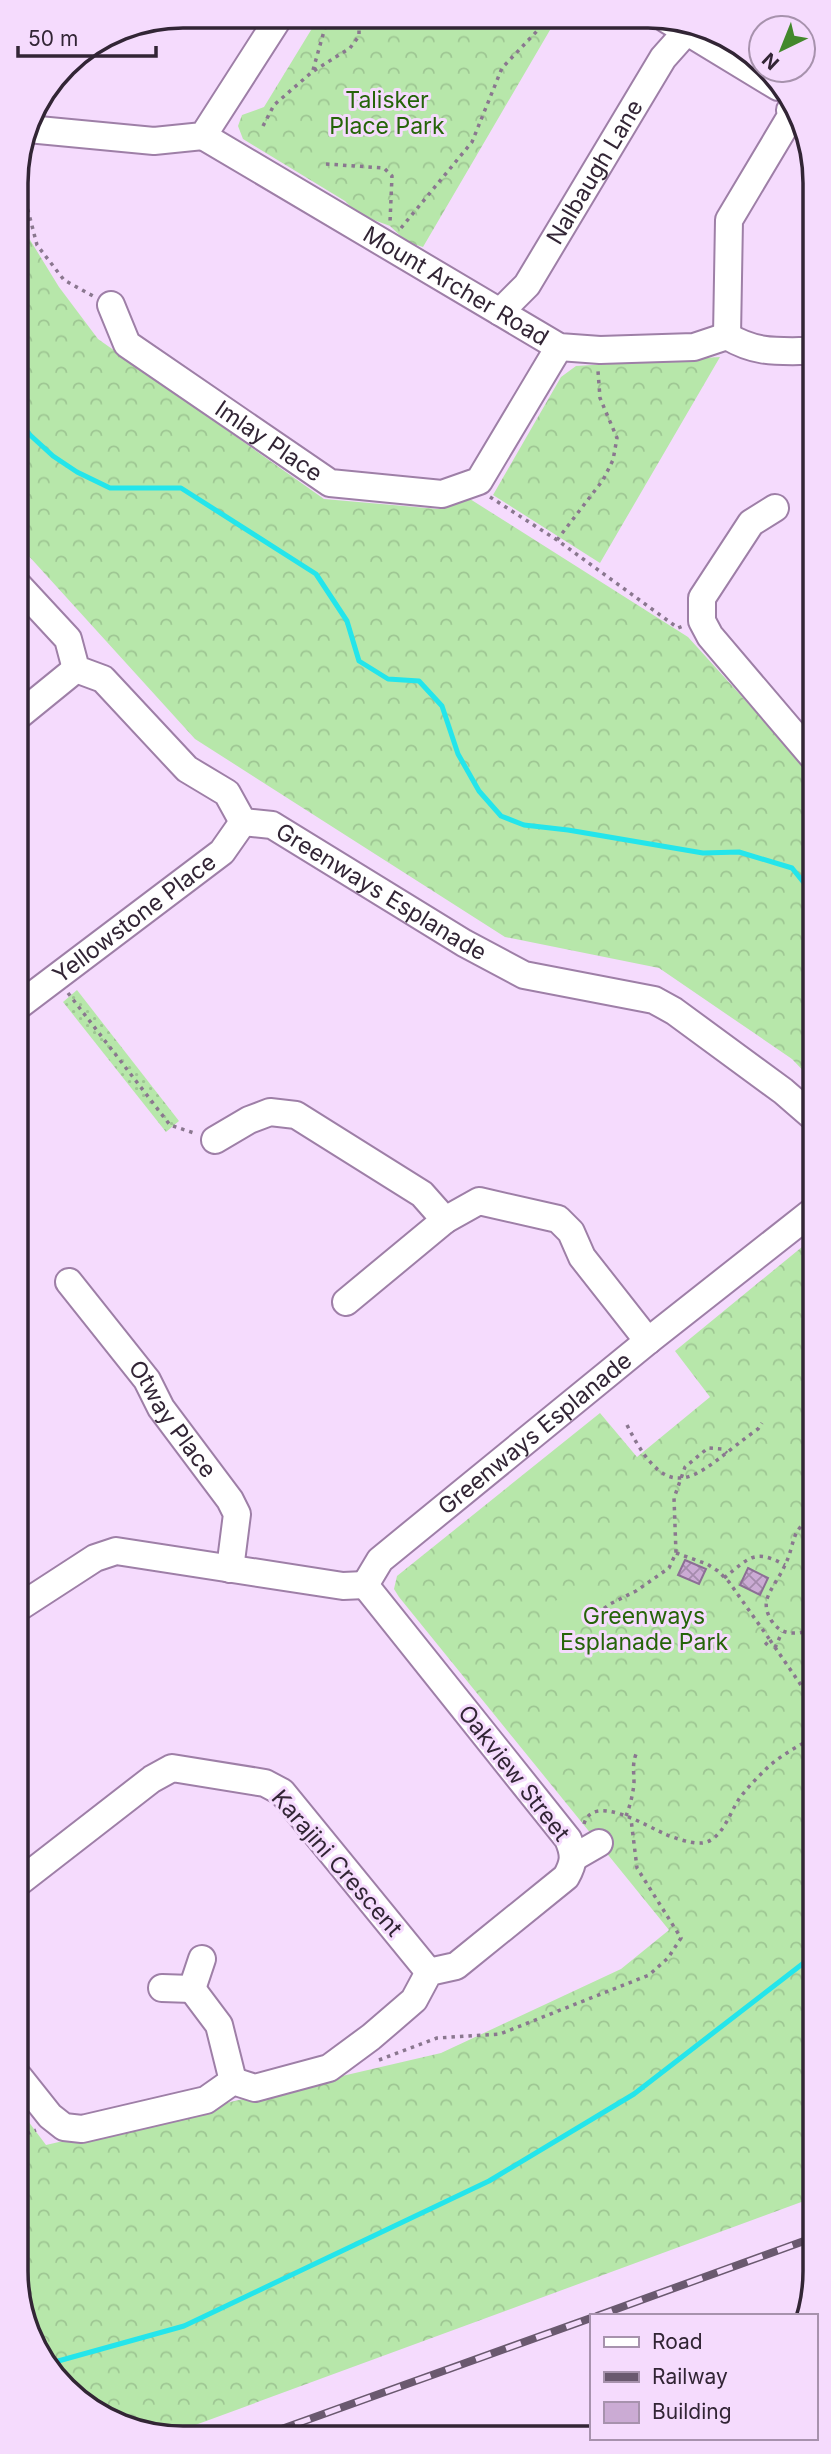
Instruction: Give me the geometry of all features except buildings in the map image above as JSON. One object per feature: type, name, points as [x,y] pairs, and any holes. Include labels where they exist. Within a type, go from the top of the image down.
[{"type":"street","points":[[38,130],[154,141],[204,136],[272,28]]},
{"type":"street","name":"Nalbaugh Lane","points":[[500,312],[527,285],[663,58],[675,30]]},
{"type":"street","points":[[693,35],[761,76]]},
{"type":"street","points":[[789,119],[729,220],[727,336],[745,347],[803,351]]},
{"type":"street","name":"Mount Archer Road","points":[[204,136],[559,347],[600,350],[694,347],[727,336]]},
{"type":"street","name":"Imlay Place","points":[[111,305],[127,344],[330,483],[442,494],[479,481]]},
{"type":"street","points":[[479,481],[559,347]]},
{"type":"street","points":[[775,508],[751,523],[702,598],[702,621],[710,636],[803,745]]},
{"type":"street","points":[[28,596],[68,639],[76,669],[28,709]]},
{"type":"street","name":"Greenways Esplanade","points":[[76,669],[103,679],[187,769],[227,793],[243,822],[272,825],[464,943],[524,975],[654,1000],[674,1011],[803,1108]]},
{"type":"street","name":"Yellowstone Place","points":[[28,999],[222,852],[243,822]]},
{"type":"street","points":[[215,1140],[249,1120],[270,1112],[296,1115],[422,1194],[445,1220]]},
{"type":"street","points":[[346,1302],[445,1220],[479,1200],[558,1219],[571,1232],[582,1257],[648,1341]]},
{"type":"street","name":"Greenways Esplanade","points":[[365,1585],[380,1560],[648,1341],[803,1219]]},
{"type":"street","name":"Otway Place","points":[[69,1282],[147,1380],[161,1408],[230,1500],[237,1514],[230,1569]]},
{"type":"street","points":[[28,1594],[95,1558],[116,1551],[342,1586],[365,1585]]},
{"type":"street","name":"Oakview Street","points":[[365,1585],[568,1839],[573,1854],[573,1864],[566,1877],[456,1966],[429,1972]]},
{"type":"street","name":"Karajini Crescent","points":[[28,1876],[152,1779],[172,1768],[265,1783],[282,1792],[429,1972]]},
{"type":"street","points":[[573,1854],[599,1843]]},
{"type":"street","points":[[192,1989],[202,1959]]},
{"type":"street","points":[[233,2081],[255,2088],[329,2068],[414,2000],[429,1972]]},
{"type":"street","points":[[162,1988],[192,1989]]},
{"type":"street","points":[[192,1989],[219,2025],[233,2081]]},
{"type":"street","points":[[28,2088],[50,2116],[64,2127],[82,2129],[206,2101],[233,2081]]},
{"type":"path","points":[[312,72],[325,28]]},
{"type":"path","points":[[263,126],[274,105],[312,72],[350,48],[359,36],[359,28]]},
{"type":"path","points":[[400,229],[472,142],[502,68],[537,28]]},
{"type":"path","points":[[326,164],[384,168],[392,176],[390,222]]},
{"type":"path","points":[[28,210],[37,244],[64,280],[111,305]]},
{"type":"path","points":[[557,540],[603,480],[613,460],[617,438],[600,398],[600,350]]},
{"type":"path","points":[[479,481],[489,496],[557,540],[678,628],[702,621]]},
{"type":"path","points":[[58,976],[70,997],[170,1125],[215,1140]]},
{"type":"path","points":[[627,1425],[646,1459],[668,1476],[681,1480],[703,1472],[762,1423]]},
{"type":"path","points":[[591,1615],[592,1617],[624,1598],[668,1568],[676,1553],[674,1498],[685,1467],[708,1448],[722,1449],[727,1453]]},
{"type":"path","points":[[803,1522],[795,1531],[785,1564],[766,1603],[768,1615],[782,1632],[803,1632]]},
{"type":"path","points":[[676,1553],[707,1564],[724,1578],[803,1688]]},
{"type":"path","points":[[724,1578],[747,1559],[756,1556],[770,1556],[785,1564]]},
{"type":"path","points":[[775,1648],[782,1632]]},
{"type":"path","points":[[762,1648],[770,1640]]},
{"type":"path","points":[[573,1854],[583,1837],[585,1819],[603,1810],[626,1816],[667,1836],[702,1843],[713,1838],[722,1829],[740,1798],[764,1771],[780,1757],[803,1743]]},
{"type":"path","points":[[626,1816],[632,1797],[632,1768],[636,1755]]},
{"type":"green space","name":"Talisker Place Park","points":[[312,28],[551,28],[423,247],[407,242],[390,226],[358,214],[345,201],[243,139],[238,126],[242,115],[264,107]]},
{"type":"green space","points":[[28,237],[59,287],[98,339],[324,499],[438,509],[470,499],[688,637],[803,764],[803,1071],[792,1059],[659,968],[505,937],[195,739],[28,555]]},
{"type":"green space","points":[[720,357],[600,563],[493,495],[561,377],[576,366]]},
{"type":"green space","points":[[77,990],[179,1121],[166,1132],[63,1002]]},
{"type":"green space","name":"Greenways Esplanade Park","points":[[803,1246],[803,2201],[192,2426],[153,2423],[133,2418],[105,2405],[73,2381],[54,2357],[36,2321],[28,2281],[28,2121],[46,2145],[441,2053],[621,1969],[669,1930],[394,1589],[397,1576],[600,1413],[637,1457],[710,1397],[675,1351]]},
{"type":"green space","points":[[586,1577],[607,1602],[564,1636],[544,1610]]},
{"type":"waterway","points":[[28,433],[53,456],[77,472],[110,488],[181,488],[316,574],[347,621],[359,661],[388,679],[419,681],[442,706],[458,754],[479,791],[501,816],[524,825],[703,853],[739,852],[792,868],[803,882]]},
{"type":"waterway","points":[[57,2361],[184,2326],[489,2181],[634,2094],[803,1963]]},
{"type":"railway","points":[[603,2314],[803,2241]]},
{"type":"railway","points":[[290,2426],[590,2318]]}]
